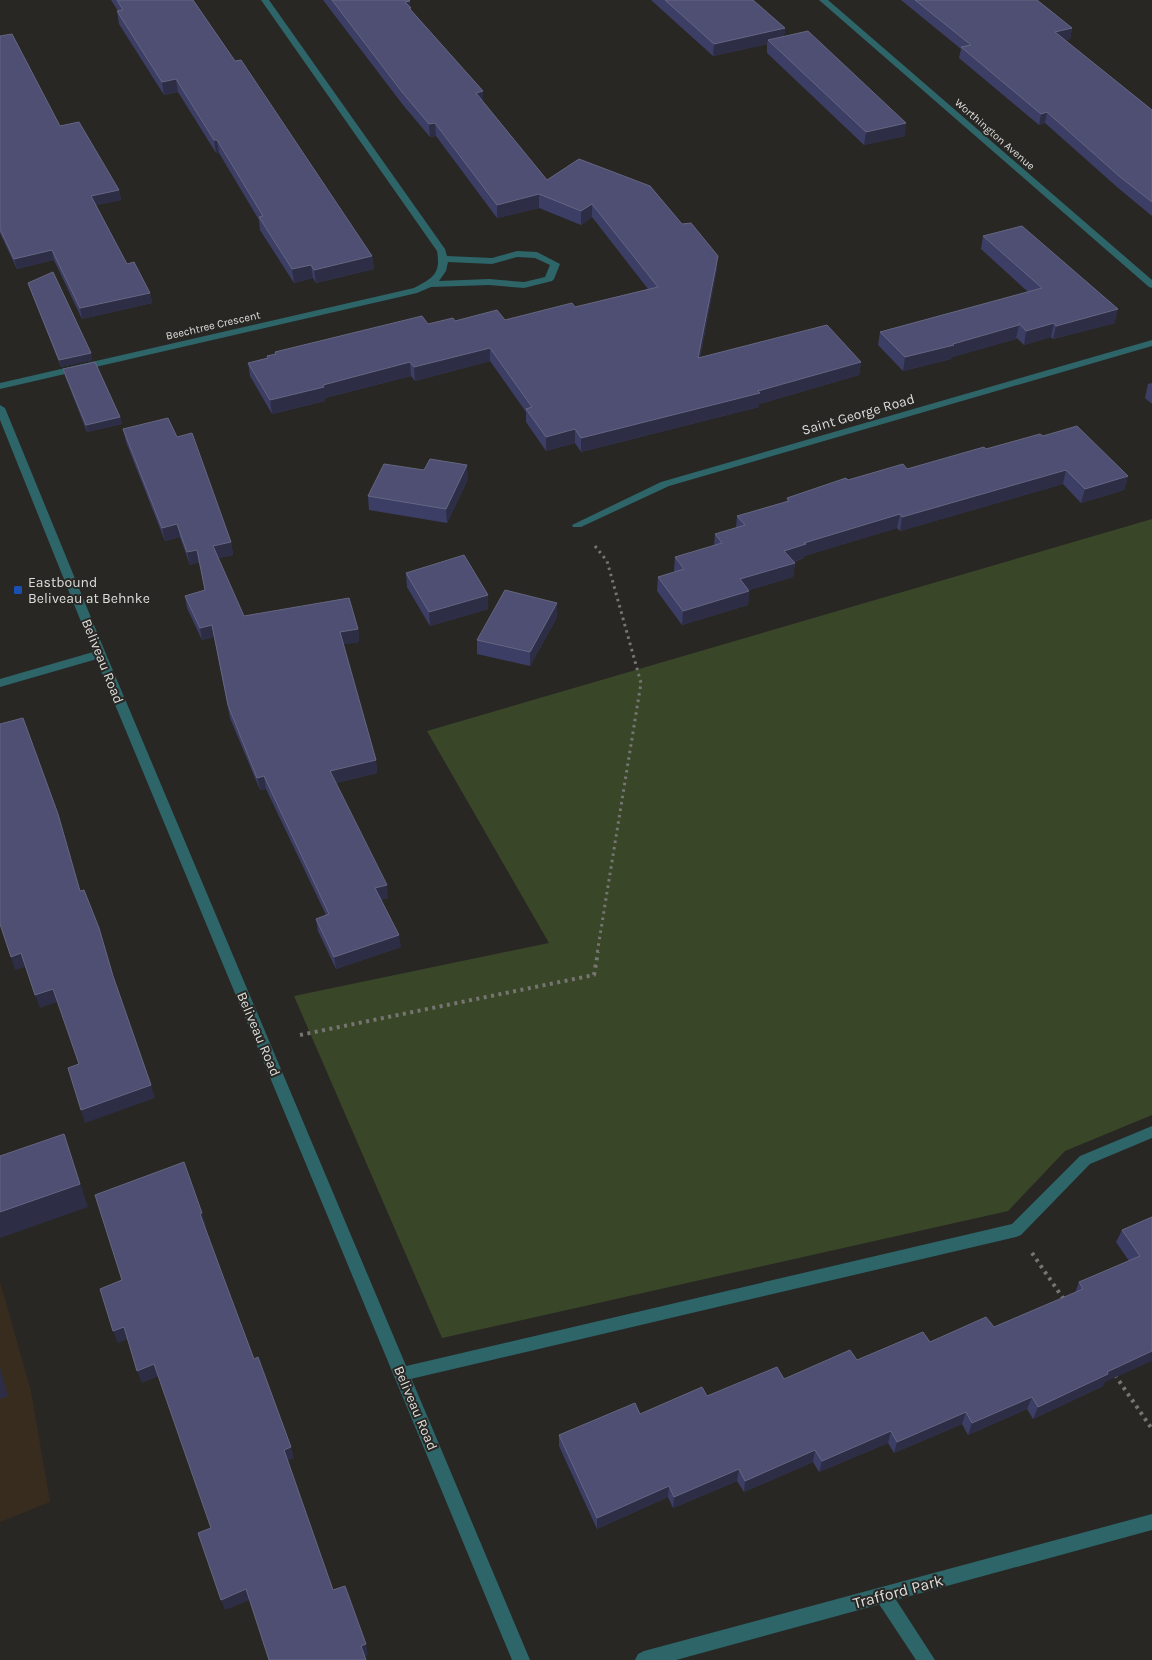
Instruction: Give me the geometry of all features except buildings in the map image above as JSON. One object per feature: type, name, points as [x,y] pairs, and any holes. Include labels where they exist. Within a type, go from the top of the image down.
[{"type":"street","points":[[264,0],[442,251],[445,265],[440,275],[431,284]]},
{"type":"street","name":"Worthington Avenue","points":[[823,0],[1152,284]]},
{"type":"street","name":"Beechtree Crescent","points":[[0,386],[417,290],[431,284],[489,282],[524,285],[549,279],[555,264],[537,255],[517,254],[492,261],[444,259]]},
{"type":"street","name":"Saint George Road","points":[[576,525],[665,484],[1152,343]]},
{"type":"street","name":"Beliveau Road","points":[[0,408],[100,654],[521,1660]]},
{"type":"street","points":[[0,683],[100,654]]},
{"type":"street","points":[[402,1374],[1016,1230],[1085,1160],[1152,1132]]},
{"type":"street","name":"Trafford Park","points":[[644,1660],[1152,1522]]},
{"type":"street","points":[[883,1595],[926,1660]]},
{"type":"path","points":[[300,1035],[594,975],[641,683],[607,561],[576,525]]},
{"type":"path","points":[[1016,1230],[1066,1302]]},
{"type":"path","points":[[1110,1366],[1152,1429]]},
{"type":"shaded area","points":[[0,1282],[31,1391],[50,1502],[0,1522]]},
{"type":"green space","points":[[1152,519],[1152,1115],[1065,1151],[1008,1211],[442,1338],[294,996],[549,943],[427,731]]},
{"type":"place","name":"Eastbound Beliveau at Behnke","points":[[18,590]]}]
